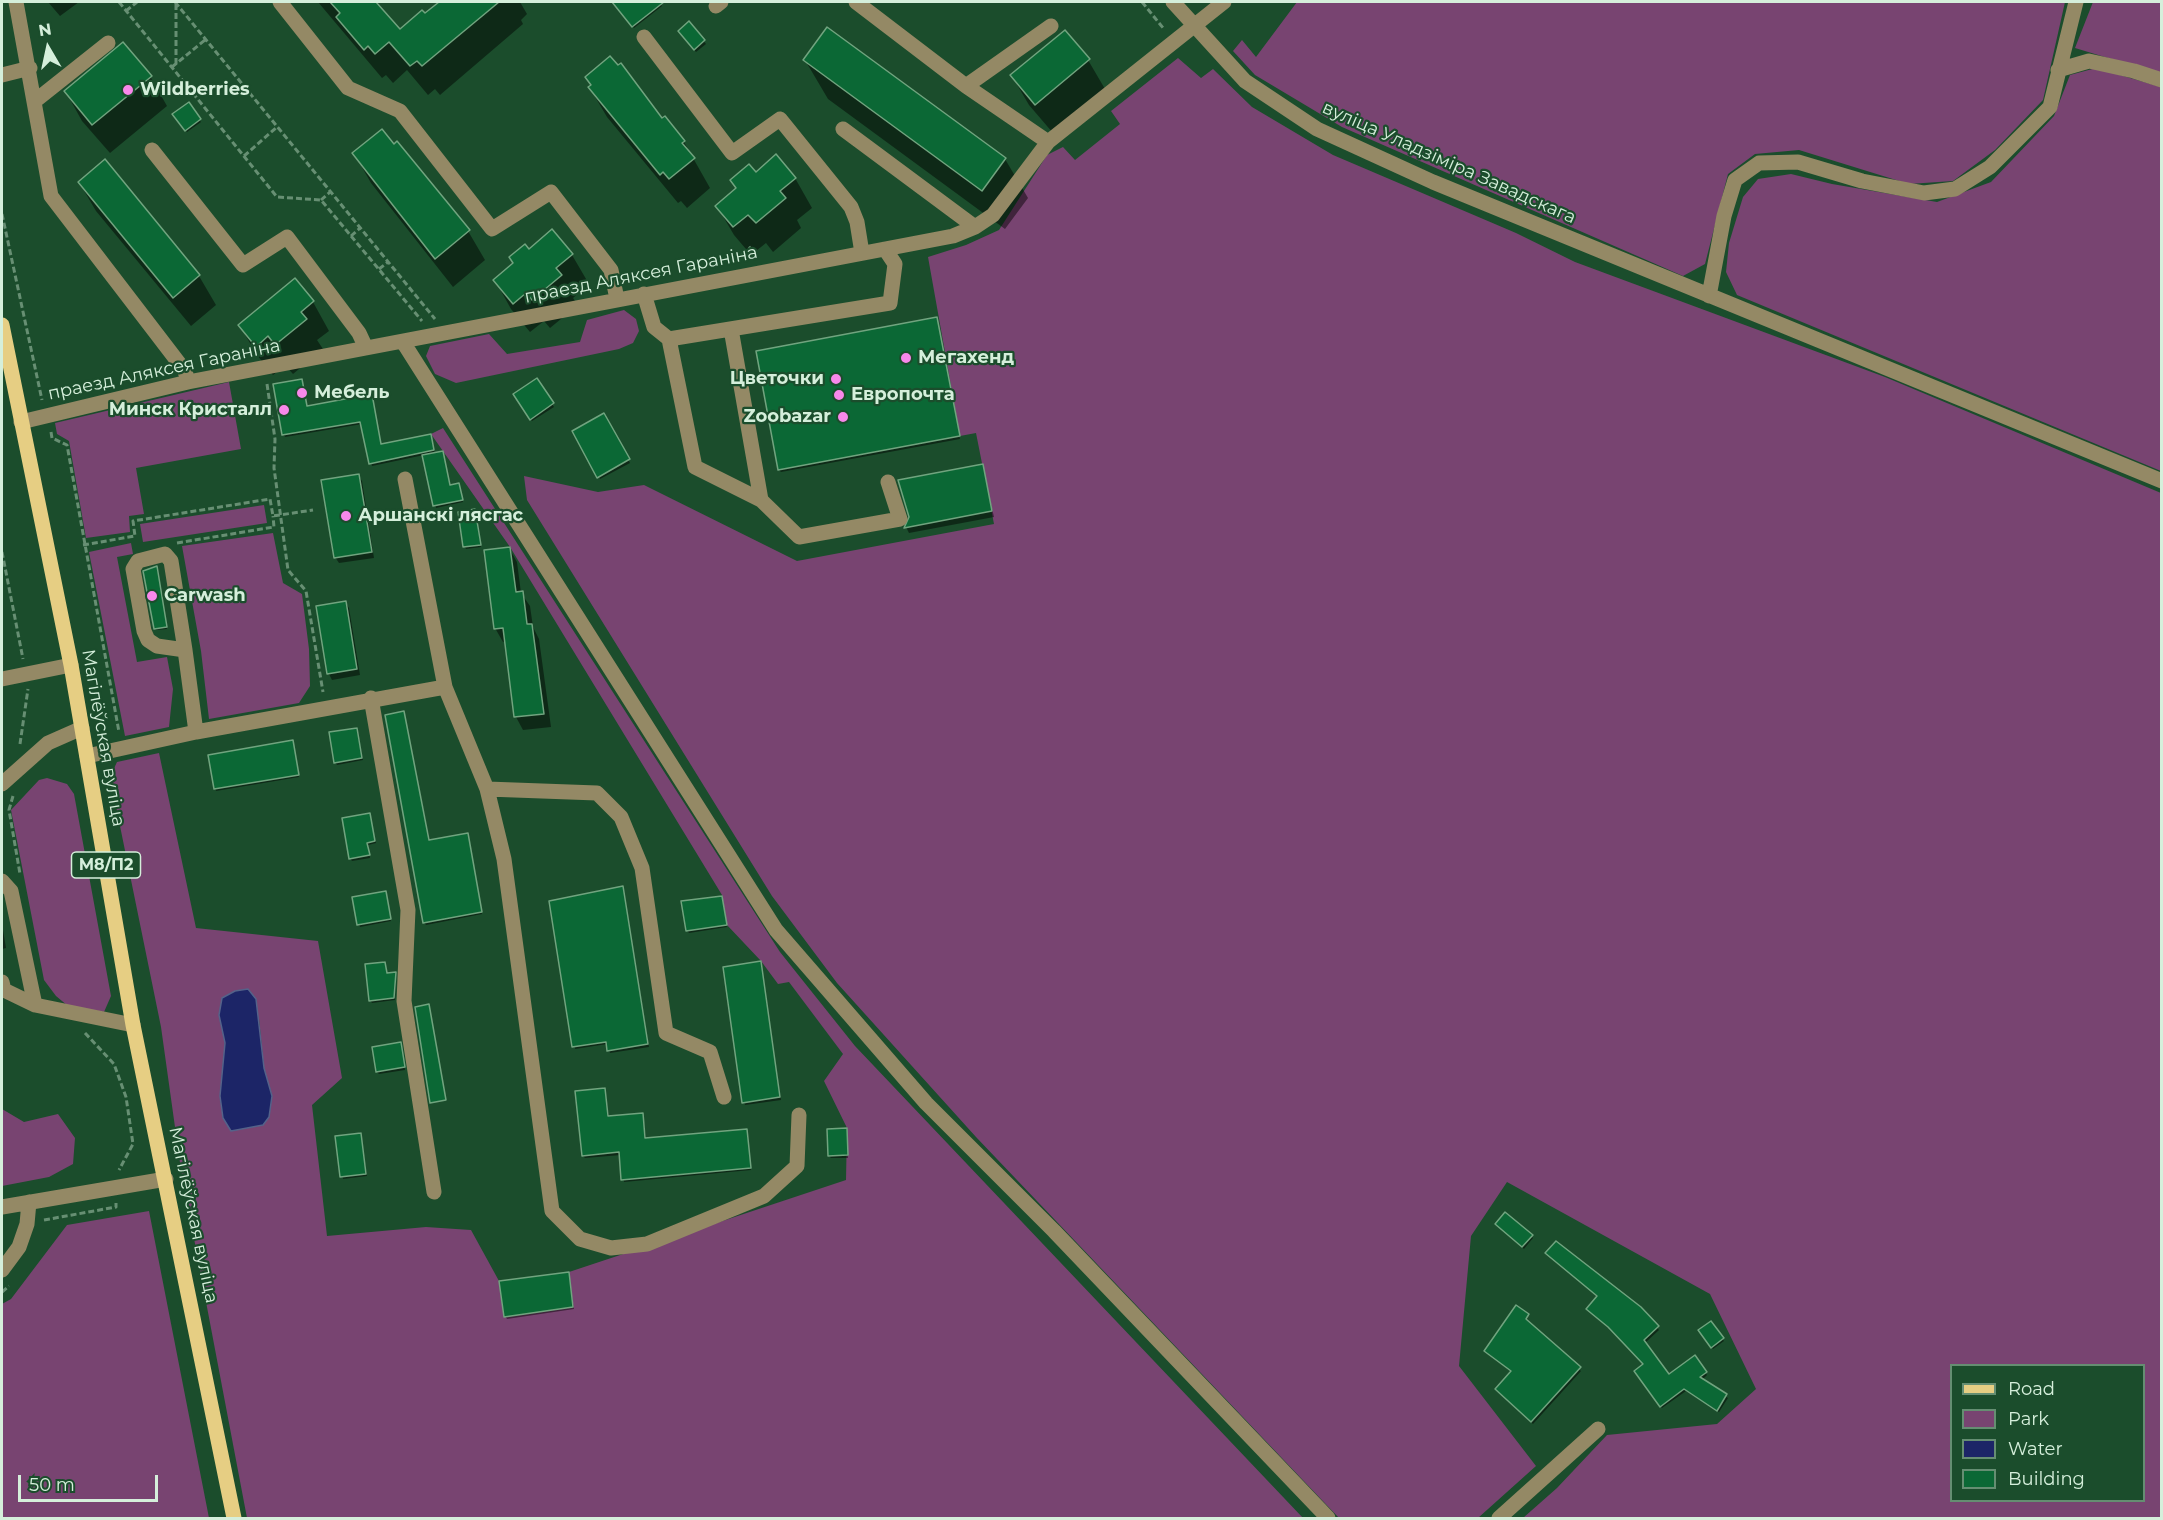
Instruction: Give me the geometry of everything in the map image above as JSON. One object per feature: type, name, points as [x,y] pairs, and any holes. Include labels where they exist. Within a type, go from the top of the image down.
[{"type":"main road","name":"Магілёўская вуліца","points":[[2,325],[71,665],[133,1025],[234,1518]]},
{"type":"street","points":[[16,2],[30,68],[51,196],[185,371],[188,382]]},
{"type":"street","points":[[280,2],[348,88],[400,111],[492,229],[551,192],[611,270],[617,299]]},
{"type":"street","points":[[856,2],[966,86],[1048,142]]},
{"type":"street","name":"вуліца Уладзіміра Завадскага","points":[[1173,2],[1193,27],[1245,81],[1317,129],[1444,186],[2162,482]]},
{"type":"street","name":"праезд Аляксея Гараніна","points":[[21,422],[188,382],[953,236],[975,227],[993,215],[1048,142],[1224,2]]},
{"type":"street","points":[[1709,296],[1724,216],[1735,180],[1759,163],[1798,162],[1862,181],[1924,193],[1955,189],[1990,167],[2050,107],[2076,2]]},
{"type":"street","points":[[966,86],[1051,26]]},
{"type":"street","points":[[644,37],[732,153],[780,119],[851,207],[857,222],[862,253]]},
{"type":"street","points":[[35,101],[108,43]]},
{"type":"street","points":[[2058,70],[2089,61],[2162,80]]},
{"type":"street","points":[[2,75],[30,68]]},
{"type":"street","points":[[843,129],[975,227]]},
{"type":"street","points":[[152,150],[243,265],[286,237],[359,333],[366,348]]},
{"type":"street","points":[[669,339],[890,303],[895,264],[885,249]]},
{"type":"street","points":[[644,294],[654,327],[669,339],[695,466],[761,500],[799,537],[900,519],[888,482]]},
{"type":"street","points":[[731,329],[761,500]]},
{"type":"street","points":[[403,342],[776,930],[926,1103],[1054,1231],[1328,1518]]},
{"type":"street","points":[[405,479],[445,687],[487,789],[504,859],[552,1211],[580,1239],[611,1248],[647,1244],[764,1196],[797,1166],[800,1115]]},
{"type":"street","points":[[185,650],[157,646],[148,640],[144,631],[133,569],[138,561],[165,554],[171,561],[185,650],[196,732]]},
{"type":"street","points":[[2,679],[71,665]]},
{"type":"street","points":[[87,756],[371,698],[445,687]]},
{"type":"street","points":[[371,698],[408,910],[404,1001],[434,1192]]},
{"type":"street","points":[[2,784],[48,743],[82,728]]},
{"type":"street","points":[[487,789],[597,793],[621,818],[642,868],[666,1033],[710,1052],[724,1097]]},
{"type":"street","points":[[2,881],[11,891],[35,1005]]},
{"type":"street","points":[[2,989],[35,1005],[133,1025]]},
{"type":"street","points":[[2,1207],[166,1179]]},
{"type":"street","points":[[2,1270],[19,1247],[27,1224],[29,1202]]},
{"type":"street","points":[[1499,1518],[1598,1429]]},
{"type":"path","points":[[119,2],[277,197],[321,200],[330,192]]},
{"type":"path","points":[[126,11],[137,2]]},
{"type":"path","points":[[175,2],[436,321]]},
{"type":"path","points":[[175,2],[177,64]]},
{"type":"path","points":[[1142,2],[1174,42]]},
{"type":"path","points":[[172,67],[206,39]]},
{"type":"path","points":[[244,156],[278,127]]},
{"type":"path","points":[[321,200],[424,322]]},
{"type":"path","points":[[2,214],[52,438],[67,445],[83,545],[122,749]]},
{"type":"path","points":[[351,236],[360,228]]},
{"type":"path","points":[[379,269],[388,262]]},
{"type":"path","points":[[264,368],[275,440],[274,468],[288,570],[306,591],[325,709]]},
{"type":"path","points":[[136,543],[133,521],[270,499],[274,527],[171,543]]},
{"type":"path","points":[[273,516],[314,510]]},
{"type":"path","points":[[83,545],[135,536]]},
{"type":"path","points":[[2,552],[28,690],[22,741],[12,758],[17,781],[9,810],[21,877]]},
{"type":"path","points":[[41,1221],[116,1207],[116,1176],[133,1144],[126,1097],[114,1064],[76,1024],[70,1012]]},
{"type":"green space","points":[[1297,2],[2065,2],[2043,100],[1995,150],[1953,181],[1909,184],[1799,150],[1755,154],[1728,174],[1705,264],[1683,276],[1342,127],[1255,75],[1233,51],[1242,40],[1256,57]]},
{"type":"green space","points":[[2093,2],[2161,2],[2161,74],[2075,48]]},
{"type":"green space","points":[[1178,58],[1201,78],[1213,69],[1252,107],[1333,155],[1516,233],[1575,262],[1885,377],[2161,493],[2161,1518],[1523,1518],[1557,1488],[1607,1435],[1717,1424],[1756,1389],[1710,1294],[1507,1182],[1471,1236],[1459,1366],[1536,1466],[1478,1518],[1339,1518],[976,1137],[837,983],[772,896],[527,500],[524,476],[598,492],[644,485],[797,561],[994,524],[976,433],[960,436],[928,257],[966,245],[999,230],[1047,155],[1063,147],[1075,160],[1120,124],[1111,111]]},
{"type":"green space","points":[[2096,68],[2161,87],[2161,471],[1737,295],[1726,272],[1729,243],[1743,197],[1758,179],[1791,174],[1832,184],[1937,202],[1991,182],[2054,116],[2070,75]]},
{"type":"green space","points":[[624,310],[636,319],[639,331],[633,343],[619,349],[456,383],[435,374],[426,356],[430,346],[489,334],[507,354],[580,342],[587,320]]},
{"type":"green space","points":[[229,382],[241,449],[136,468],[144,514],[129,516],[130,532],[86,538],[69,441],[57,434],[55,423]]},
{"type":"green space","points":[[443,428],[780,952],[855,1046],[1303,1518],[247,1518],[181,1170],[161,1027],[110,777],[117,762],[159,753],[196,928],[318,941],[342,1078],[312,1105],[327,1236],[426,1227],[471,1230],[499,1281],[504,1316],[573,1307],[569,1272],[846,1180],[847,1128],[824,1081],[843,1054],[789,982],[778,984],[761,961],[727,925],[722,895],[510,547],[431,434]],"holes":[[[219,1015],[259,1019],[264,1068],[272,1096],[223,1118],[220,1096],[225,1043]]]},
{"type":"green space","points":[[264,505],[267,523],[143,542],[140,524]]},
{"type":"green space","points":[[273,533],[283,583],[302,594],[309,649],[310,686],[299,703],[209,719],[201,651],[182,546]]},
{"type":"green space","points":[[131,543],[133,554],[117,557],[137,662],[167,657],[173,689],[169,727],[125,736],[89,552]]},
{"type":"green space","points":[[47,778],[67,784],[74,794],[111,996],[104,1012],[68,1006],[56,996],[44,980],[11,810],[39,780]]},
{"type":"green space","points":[[2,1109],[24,1122],[58,1114],[75,1138],[73,1164],[49,1177],[2,1186]]},
{"type":"green space","points":[[149,1211],[209,1518],[2,1518],[2,1304],[11,1299],[67,1225]]},
{"type":"water","points":[[248,989],[256,999],[264,1068],[272,1096],[269,1117],[263,1125],[231,1131],[223,1118],[220,1096],[225,1043],[219,1015],[222,998],[235,991]]},
{"type":"building","points":[[330,2],[376,2],[400,29],[422,10],[425,13],[439,2],[499,2],[422,66],[417,61],[410,66],[389,42],[375,54],[368,46],[364,50],[336,17],[340,13]]},
{"type":"building","points":[[612,2],[664,2],[632,27]]},
{"type":"building","points":[[689,21],[705,40],[694,50],[678,31]]},
{"type":"building","points":[[827,27],[1006,158],[982,191],[803,60]]},
{"type":"building","points":[[1065,30],[1090,59],[1035,105],[1010,75]]},
{"type":"building","points":[[123,42],[152,76],[92,125],[64,91]]},
{"type":"building","points":[[610,56],[618,65],[621,63],[662,118],[665,116],[685,141],[682,143],[695,158],[669,179],[663,172],[660,175],[588,87],[591,85],[585,77]]},
{"type":"building","points":[[189,102],[201,119],[185,131],[172,114]]},
{"type":"building","points":[[382,129],[394,144],[397,141],[470,230],[435,259],[352,153]]},
{"type":"building","points":[[776,154],[796,178],[780,191],[786,198],[756,223],[748,215],[733,227],[715,206],[736,188],[730,180],[749,164],[756,172]]},
{"type":"building","points":[[105,159],[200,275],[173,298],[78,182]]},
{"type":"building","points":[[552,229],[573,254],[556,268],[562,275],[532,300],[526,293],[513,304],[493,280],[513,263],[509,257],[525,244],[529,249]]},
{"type":"building","points":[[295,278],[314,301],[301,312],[307,319],[275,345],[268,336],[256,347],[238,325]]},
{"type":"building","points":[[937,317],[960,436],[778,470],[756,351]]},
{"type":"building","points":[[537,378],[554,403],[530,420],[513,394]]},
{"type":"building","points":[[302,379],[307,406],[372,394],[381,444],[431,434],[434,450],[369,464],[360,422],[282,435],[273,384]]},
{"type":"building","points":[[604,413],[630,459],[597,478],[572,431]]},
{"type":"building","points":[[443,451],[450,485],[459,483],[463,500],[433,506],[422,455]]},
{"type":"building","points":[[983,464],[992,511],[904,528],[909,517],[898,480]]},
{"type":"building","name":"Аршанскі лясгас","points":[[359,474],[372,552],[334,558],[321,480]]},
{"type":"building","points":[[475,509],[481,545],[463,547],[458,512]]},
{"type":"building","points":[[510,547],[516,592],[523,591],[527,624],[532,624],[544,714],[514,717],[503,628],[494,629],[484,550]]},
{"type":"building","name":"Carwash","points":[[157,566],[167,627],[154,629],[143,571]]},
{"type":"building","points":[[346,601],[357,669],[327,674],[316,606]]},
{"type":"building","points":[[404,711],[429,840],[468,833],[482,912],[423,923],[385,715]]},
{"type":"building","points":[[357,728],[362,758],[334,763],[329,732]]},
{"type":"building","points":[[293,740],[299,775],[214,789],[208,755]]},
{"type":"building","points":[[370,813],[375,841],[367,843],[370,855],[349,859],[342,818]]},
{"type":"building","points":[[623,886],[648,1044],[607,1051],[606,1042],[572,1047],[549,901]]},
{"type":"building","points":[[386,891],[391,919],[357,925],[352,897]]},
{"type":"building","points":[[722,896],[727,925],[686,931],[681,901]]},
{"type":"building","points":[[761,961],[780,1097],[742,1103],[723,967]]},
{"type":"building","points":[[385,962],[387,973],[396,972],[394,998],[369,1001],[365,964]]},
{"type":"building","points":[[429,1004],[446,1100],[430,1103],[415,1007]]},
{"type":"building","points":[[401,1042],[405,1067],[376,1072],[372,1047]]},
{"type":"building","points":[[605,1088],[608,1116],[643,1113],[645,1138],[747,1129],[751,1168],[621,1180],[619,1152],[582,1156],[575,1091]]},
{"type":"building","points":[[847,1128],[848,1155],[828,1156],[827,1129]]},
{"type":"building","points":[[361,1133],[366,1174],[340,1177],[335,1136]]},
{"type":"building","points":[[1505,1212],[1533,1235],[1522,1247],[1495,1224]]},
{"type":"building","points":[[1556,1241],[1641,1307],[1659,1326],[1644,1340],[1669,1374],[1695,1355],[1707,1372],[1700,1377],[1727,1394],[1717,1411],[1684,1389],[1660,1407],[1634,1371],[1643,1364],[1608,1327],[1586,1309],[1597,1296],[1545,1253]]},
{"type":"building","points":[[569,1272],[573,1307],[504,1317],[499,1281]]},
{"type":"building","points":[[1516,1305],[1529,1314],[1526,1319],[1581,1367],[1531,1422],[1495,1389],[1511,1371],[1484,1351]]},
{"type":"building","points":[[1711,1321],[1724,1338],[1711,1348],[1698,1330]]},
{"type":"place","name":"Wildberries","points":[[128,90]]},
{"type":"place","name":"Мегахенд","points":[[906,358]]},
{"type":"place","name":"Цветочки","points":[[836,379]]},
{"type":"place","name":"Мебель","points":[[302,393]]},
{"type":"place","name":"Европочта","points":[[839,395]]},
{"type":"place","name":"Минск Кристалл","points":[[284,410]]},
{"type":"place","name":"Zoobazar","points":[[843,417]]},
{"type":"place","name":"Аршанскі лясгас","points":[[346,516]]},
{"type":"place","name":"Carwash","points":[[152,596]]}]
